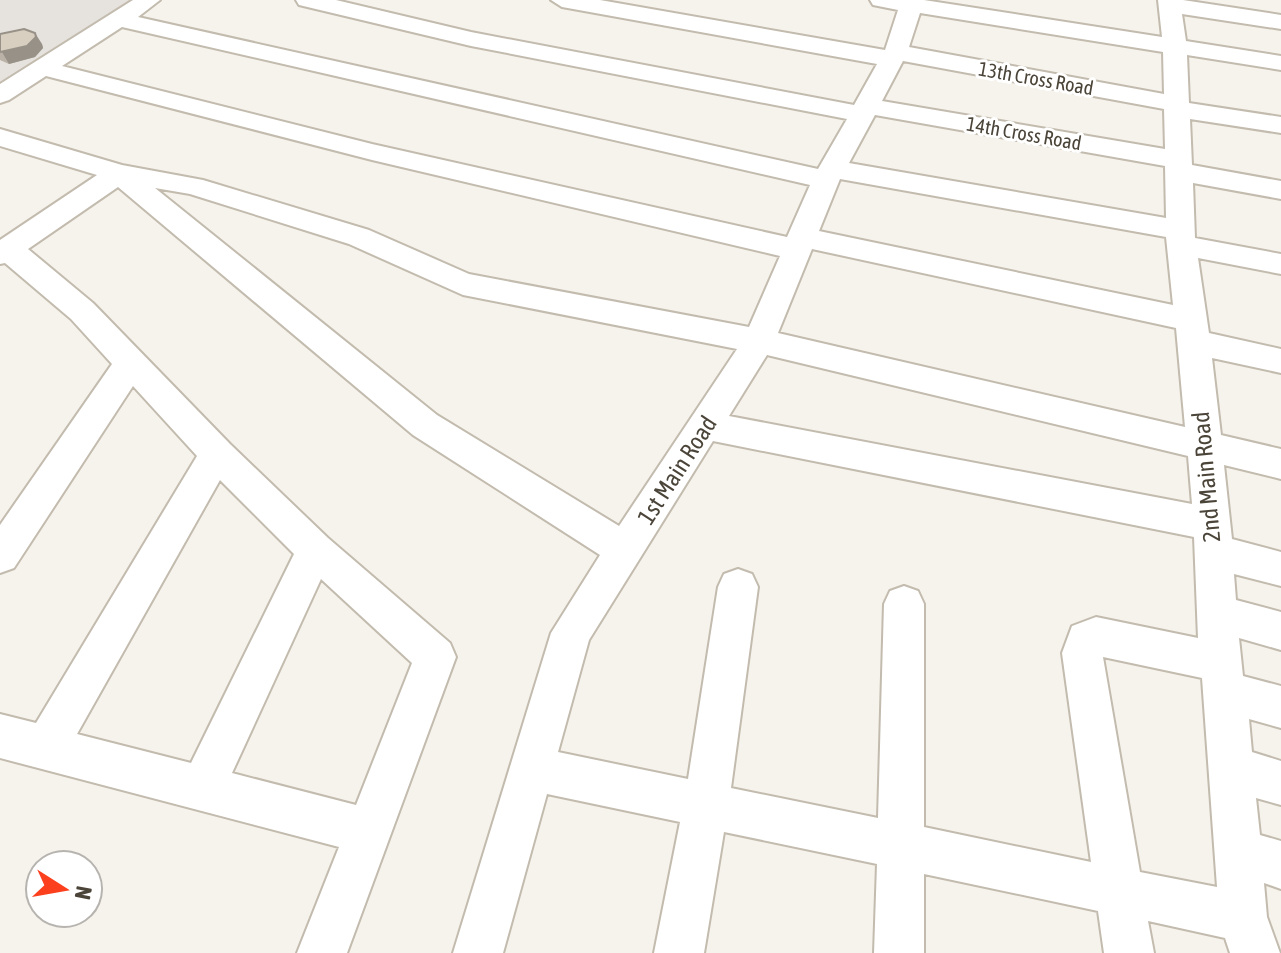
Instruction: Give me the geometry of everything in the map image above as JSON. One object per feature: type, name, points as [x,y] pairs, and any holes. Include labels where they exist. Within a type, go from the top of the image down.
[{"type":"street","points":[[0,95],[149,0]]},
{"type":"street","name":"14th Cross Road","points":[[307,0],[471,39],[1180,166],[1281,190]]},
{"type":"street","name":"13th Cross Road","points":[[562,0],[1281,125]]},
{"type":"street","points":[[902,1],[1281,63]]},
{"type":"street","name":"1st Main Road","points":[[478,953],[571,633],[759,341],[829,175],[894,56],[902,1]]},
{"type":"street","points":[[1170,3],[1281,22]]},
{"type":"street","name":"2nd Main Road","points":[[1170,3],[1175,45],[1181,238],[1212,538],[1238,852],[1249,935]]},
{"type":"street","points":[[121,20],[829,175],[1181,238],[1281,264]]},
{"type":"street","points":[[42,68],[372,152],[1192,331],[1281,361]]},
{"type":"street","points":[[0,137],[119,173],[193,186],[359,237],[463,284],[759,341],[1281,464]]},
{"type":"street","points":[[119,173],[4,251],[82,311],[217,454],[315,550],[435,657],[322,953]]},
{"type":"street","points":[[119,173],[425,425],[625,550]]},
{"type":"street","points":[[0,556],[132,361]]},
{"type":"street","points":[[706,426],[1212,538],[1281,569]]},
{"type":"street","points":[[46,747],[217,454]]},
{"type":"street","points":[[202,789],[315,550]]},
{"type":"street","points":[[679,953],[706,805],[738,587]]},
{"type":"street","points":[[899,953],[904,604]]},
{"type":"street","points":[[1218,614],[1281,631]]},
{"type":"street","points":[[1129,953],[1082,653],[1086,640],[1096,636],[1222,677],[1281,707]]},
{"type":"street","points":[[0,736],[368,831]]},
{"type":"street","points":[[1231,768],[1281,783]]},
{"type":"street","points":[[532,769],[1120,891],[1249,935]]},
{"type":"street","points":[[1238,852],[1281,865]]},
{"type":"shaded area","points":[[0,0],[138,0],[0,91]]},
{"type":"building","points":[[24,29],[35,33],[36,37],[27,46],[0,52],[0,34]]}]
